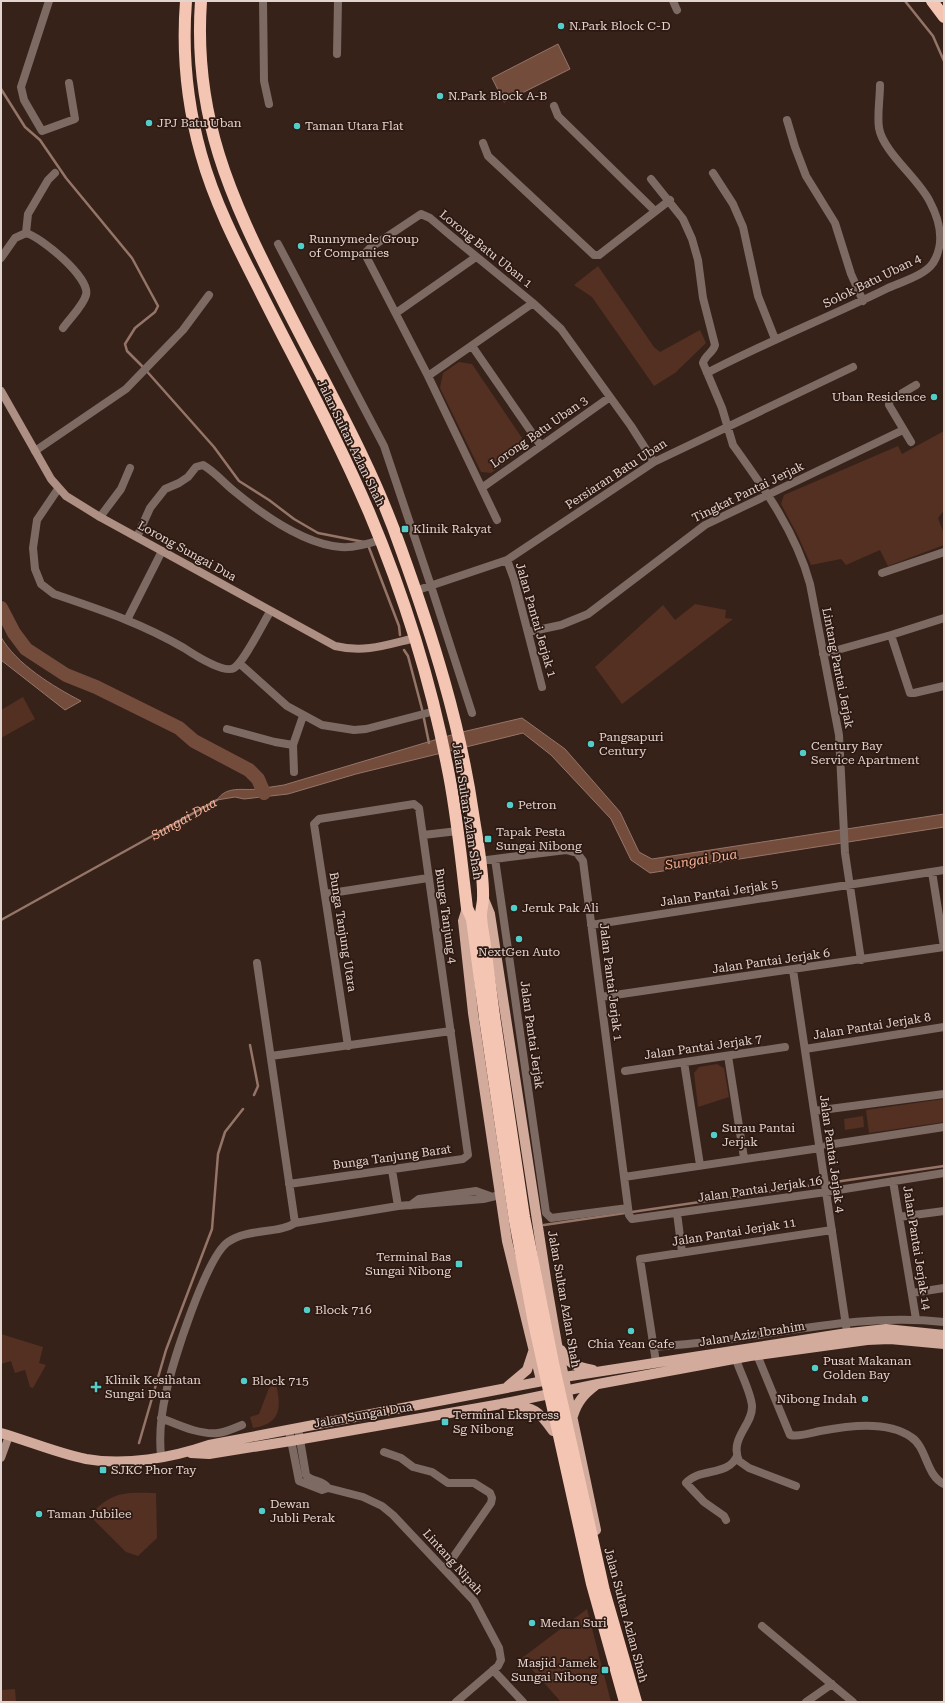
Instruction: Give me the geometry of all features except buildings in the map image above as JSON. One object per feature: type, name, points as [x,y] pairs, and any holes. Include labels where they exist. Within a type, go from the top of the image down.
[{"type":"highway","name":"Jalan Sultan Azlan Shah","points":[[186,1],[186,58],[190,102],[201,155],[214,193],[239,250],[350,471],[375,542],[400,589],[415,638],[427,714],[440,732],[458,831],[467,908],[472,919],[524,1217],[553,1363],[604,1591],[636,1702]]},
{"type":"highway","name":"Jalan Sultan Azlan Shah","points":[[201,1],[200,32],[204,93],[212,133],[224,174],[250,237],[373,482],[401,548],[450,700],[464,761],[479,861],[483,897],[481,915],[489,1017],[515,1220],[533,1316],[592,1584],[624,1702]]},
{"type":"highway","points":[[932,1],[944,17]]},
{"type":"main road","name":"Jalan Sultan Azlan Shah","points":[[483,897],[490,914],[557,1344],[613,1609],[640,1702]]},
{"type":"main road","name":"Jalan Sultan Azlan Shah","points":[[467,908],[463,922],[472,1006],[507,1241],[514,1275],[545,1395],[578,1544],[624,1702]]},
{"type":"main road","points":[[514,1275],[528,1285],[538,1281],[545,1271]]},
{"type":"main road","name":"Jalan Aziz Ibrahim","points":[[545,1395],[735,1355],[848,1338],[886,1330],[944,1335]]},
{"type":"main road","name":"Jalan Aziz Ibrahim","points":[[848,1338],[890,1339],[944,1344]]},
{"type":"main road","points":[[557,1344],[569,1363],[578,1367],[600,1371]]},
{"type":"main road","points":[[505,1389],[527,1370],[534,1349]]},
{"type":"main road","name":"Jalan Aziz Ibrahim","points":[[541,1382],[656,1362],[735,1355]]},
{"type":"main road","name":"Jalan Sungai Dua","points":[[185,1453],[208,1445],[541,1382]]},
{"type":"main road","points":[[572,1419],[577,1403],[581,1397],[598,1384]]},
{"type":"main road","name":"Jalan Sungai Dua","points":[[5,1434],[86,1459],[131,1460],[185,1453],[210,1454],[501,1404],[545,1395]]},
{"type":"main road","points":[[501,1404],[533,1409],[542,1416],[553,1431]]},
{"type":"street","points":[[49,1],[21,87],[24,100],[42,131],[74,119],[75,116],[69,83]]},
{"type":"street","points":[[263,1],[264,81],[269,104]]},
{"type":"street","points":[[337,54],[338,1]]},
{"type":"street","points":[[673,1],[677,10]]},
{"type":"street","name":"Solok Batu Uban 4","points":[[707,373],[775,339],[863,301],[924,271],[934,261],[940,248],[941,234],[938,221],[930,201],[881,136],[879,128],[880,86]]},
{"type":"street","points":[[554,106],[558,116],[655,211]]},
{"type":"street","points":[[787,120],[794,148],[806,176],[835,223],[852,274],[863,301]]},
{"type":"street","points":[[483,143],[488,156],[594,256],[599,255],[670,200]]},
{"type":"street","points":[[26,233],[28,214],[48,180],[55,173]]},
{"type":"street","points":[[713,173],[733,204],[743,227],[758,296],[775,339]]},
{"type":"street","points":[[651,179],[670,200],[683,219],[695,248],[703,298],[715,345],[714,349],[704,359],[703,363],[707,373]]},
{"type":"street","name":"Lorong Batu Uban 1","points":[[497,520],[483,487],[428,376],[367,258],[366,252],[370,248],[408,221],[421,214],[426,215],[533,304],[569,338],[654,462]]},
{"type":"street","points":[[1,258],[15,238],[26,233],[36,237],[77,272],[86,286],[87,294],[63,328]]},
{"type":"street","points":[[278,244],[384,446],[472,713]]},
{"type":"street","points":[[396,313],[476,257]]},
{"type":"street","points":[[35,450],[126,390],[183,330],[209,295]]},
{"type":"street","points":[[428,376],[533,304]]},
{"type":"street","points":[[472,346],[540,446]]},
{"type":"street","name":"Persiaran Batu Uban","points":[[415,591],[507,560],[654,462],[853,367]]},
{"type":"street","name":"Lintang Pantai Jerjak","points":[[707,373],[722,408],[733,445],[769,495],[795,542],[807,572],[839,735],[843,827],[861,960]]},
{"type":"street","points":[[911,442],[889,404],[890,401],[916,385]]},
{"type":"street","name":"Lorong Sungai Dua","points":[[1,391],[51,479],[58,489],[74,502],[325,642],[353,650],[370,649],[415,638]]},
{"type":"street","name":"Lorong Batu Uban 3","points":[[483,487],[610,397]]},
{"type":"street","name":"Tingkat Pantai Jerjak","points":[[528,632],[561,625],[588,614],[694,531],[718,518],[903,430]]},
{"type":"street","points":[[137,537],[150,508],[165,489],[188,477],[196,467],[203,465],[234,491],[292,532],[318,544],[342,548],[361,546],[375,542]]},
{"type":"street","points":[[100,517],[121,489],[130,468]]},
{"type":"street","points":[[58,489],[37,520],[33,548],[35,569],[41,584],[54,594],[127,620],[153,631],[223,669],[229,669],[238,663],[270,612]]},
{"type":"street","points":[[127,620],[162,551]]},
{"type":"street","points":[[882,573],[944,552]]},
{"type":"street","name":"Jalan Pantai Jerjak 1","points":[[507,560],[514,579],[542,687]]},
{"type":"street","points":[[823,654],[891,636],[944,618]]},
{"type":"street","points":[[891,636],[910,693],[914,694],[944,686]]},
{"type":"street","points":[[238,663],[264,688],[287,706],[303,716],[322,724],[354,730],[427,714]]},
{"type":"street","points":[[294,772],[293,745],[303,716]]},
{"type":"street","points":[[228,728],[275,742],[293,745]]},
{"type":"street","name":"Bunga Tanjung 4","points":[[314,822],[319,819],[414,804],[419,808],[451,1031]]},
{"type":"street","name":"Bunga Tanjung Utara","points":[[314,822],[348,1046]]},
{"type":"street","points":[[423,835],[458,831]]},
{"type":"street","name":"Jalan Pantai Jerjak 1","points":[[479,861],[566,850],[577,853],[583,861],[629,1212]]},
{"type":"street","name":"Jalan Pantai Jerjak","points":[[495,859],[546,1213]]},
{"type":"street","name":"Jalan Pantai Jerjak 5","points":[[591,925],[944,870]]},
{"type":"street","points":[[932,872],[944,947]]},
{"type":"street","points":[[325,894],[428,878]]},
{"type":"street","name":"Jalan Pantai Jerjak 6","points":[[601,997],[944,947]]},
{"type":"street","points":[[257,963],[295,1223]]},
{"type":"street","name":"Jalan Pantai Jerjak 4","points":[[793,970],[814,1111],[823,1146],[825,1188],[848,1338]]},
{"type":"street","name":"Jalan Pantai Jerjak 8","points":[[805,1049],[944,1027]]},
{"type":"street","points":[[271,1056],[451,1031]]},
{"type":"street","name":"Bunga Tanjung Barat","points":[[289,1184],[463,1159],[468,1155],[451,1031]]},
{"type":"street","name":"Jalan Pantai Jerjak 7","points":[[625,1071],[785,1047]]},
{"type":"street","points":[[728,1056],[744,1158]]},
{"type":"street","points":[[684,1062],[700,1165]]},
{"type":"street","points":[[814,1111],[944,1094]]},
{"type":"street","points":[[624,1177],[944,1128]]},
{"type":"street","points":[[392,1170],[398,1206]]},
{"type":"street","name":"Jalan Pantai Jerjak 16","points":[[546,1213],[551,1218],[629,1212],[635,1220],[825,1188],[893,1181],[944,1173]]},
{"type":"street","name":"Jalan Pantai Jerjak 14","points":[[893,1181],[916,1319]]},
{"type":"street","points":[[161,1456],[159,1437],[166,1392],[190,1317],[207,1272],[217,1254],[229,1241],[245,1233],[285,1227],[295,1223],[398,1206],[483,1199],[490,1196],[500,1195]]},
{"type":"street","points":[[899,1217],[944,1211]]},
{"type":"street","points":[[677,1213],[682,1252]]},
{"type":"street","name":"Jalan Pantai Jerjak 11","points":[[654,1347],[640,1259],[832,1230]]},
{"type":"street","points":[[912,1293],[944,1288]]},
{"type":"street","points":[[656,1362],[654,1347],[722,1340],[845,1322],[916,1319],[944,1322]]},
{"type":"street","points":[[756,1351],[790,1436],[857,1426],[872,1426],[896,1430],[912,1437],[918,1443],[935,1477],[944,1484]]},
{"type":"street","points":[[726,1520],[724,1516],[694,1493],[686,1483],[692,1476],[704,1472],[727,1468],[734,1463],[737,1456],[738,1441],[749,1417],[752,1406],[735,1355]]},
{"type":"street","points":[[161,1418],[194,1430],[211,1433],[220,1433],[242,1425]]},
{"type":"street","name":"Lintang Nipah","points":[[294,1429],[295,1440],[308,1478],[325,1484],[328,1488],[356,1494],[382,1506],[445,1569],[474,1601],[499,1648],[502,1660],[493,1670],[456,1702]]},
{"type":"street","points":[[1,1458],[5,1434]]},
{"type":"street","points":[[384,1452],[401,1458],[413,1467],[432,1472],[448,1483],[474,1483],[490,1493],[492,1498],[491,1503],[445,1569]]},
{"type":"street","points":[[737,1456],[739,1461],[744,1465],[796,1486]]},
{"type":"street","points":[[762,1626],[853,1702]]},
{"type":"street","points":[[493,1670],[523,1702]]},
{"type":"street","points":[[806,1702],[832,1684]]},
{"type":"shaded area","points":[[598,266],[654,347],[660,352],[700,330],[706,343],[675,373],[654,386],[592,297],[574,285]]},
{"type":"shaded area","points":[[459,362],[472,364],[522,438],[520,452],[491,473],[481,472],[440,388],[443,373]]},
{"type":"shaded area","points":[[944,431],[944,510],[938,518],[944,534],[944,545],[888,566],[880,550],[846,565],[841,559],[811,565],[781,504],[784,495],[898,446],[902,454]]},
{"type":"shaded area","points":[[695,604],[726,610],[725,618],[733,619],[622,704],[595,667],[663,605],[675,620]]},
{"type":"shaded area","points":[[23,697],[35,719],[1,738],[1,710]]},
{"type":"shaded area","points":[[717,1064],[724,1068],[729,1097],[698,1107],[694,1073],[699,1067]]},
{"type":"shaded area","points":[[944,1099],[944,1122],[869,1133],[866,1110]]},
{"type":"shaded area","points":[[863,1116],[864,1127],[845,1130],[844,1119]]},
{"type":"shaded area","points":[[1,1334],[43,1347],[39,1363],[46,1365],[33,1388],[30,1387],[25,1370],[15,1373],[11,1361],[1,1364]]},
{"type":"shaded area","points":[[276,1384],[279,1401],[277,1414],[269,1423],[253,1428],[250,1417],[259,1414],[269,1388]]},
{"type":"shaded area","points":[[130,1493],[156,1493],[157,1538],[138,1556],[126,1552],[94,1520],[94,1511],[109,1499]]},
{"type":"shaded area","points":[[587,1609],[611,1702],[561,1702],[522,1658]]},
{"type":"shaded area","points":[[15,1689],[16,1702],[1,1702],[1,1690]]},
{"type":"water","points":[[558,44],[570,69],[504,102],[492,78]]},
{"type":"water","points":[[1,637],[16,656],[36,674],[81,701],[65,710],[1,660]]},
{"type":"water","points":[[522,718],[565,749],[620,812],[639,852],[652,859],[944,814],[944,827],[650,873],[631,860],[611,819],[551,755],[523,733],[356,774],[288,794],[244,799],[235,797],[217,800],[221,795],[230,790],[258,789],[284,785],[458,733]]},
{"type":"waterway","points":[[905,1],[933,36],[944,61]]},
{"type":"waterway","points":[[1,89],[25,127],[40,140],[66,178],[132,258],[158,306],[155,312],[135,328],[125,344],[127,351],[214,447],[239,481],[269,500],[294,519],[318,533],[364,542]]},
{"type":"waterway","points":[[368,545],[399,626],[400,635]]},
{"type":"waterway","points":[[1,608],[14,633],[26,649],[66,675],[96,687],[179,728],[194,741],[249,770],[258,779],[264,793]]},
{"type":"waterway","points":[[404,650],[408,656],[429,743]]},
{"type":"waterway","name":"Sungai Dua","points":[[1,920],[217,800]]},
{"type":"waterway","points":[[250,1045],[258,1086],[254,1095]]},
{"type":"waterway","points":[[139,1443],[166,1350],[212,1229],[218,1154],[225,1132],[243,1109]]},
{"type":"waterway","points":[[544,1225],[944,1166]]},
{"type":"place","name":"N.Park Block C-D","points":[[561,26]]},
{"type":"place","name":"N.Park Block A-B","points":[[440,96]]},
{"type":"place","name":"JPJ Batu Uban","points":[[149,123]]},
{"type":"place","name":"Taman Utara Flat","points":[[297,126]]},
{"type":"place","name":"Runnymede Group of Companies","points":[[301,246]]},
{"type":"place","name":"Uban Residence","points":[[934,397]]},
{"type":"place","name":"Klinik Rakyat","points":[[405,529]]},
{"type":"place","name":"Pangsapuri Century","points":[[591,744]]},
{"type":"place","name":"Century Bay Service Apartment","points":[[803,753]]},
{"type":"place","name":"Petron","points":[[510,805]]},
{"type":"place","name":"Tapak Pesta Sungai Nibong","points":[[488,839]]},
{"type":"place","name":"Jeruk Pak Ali","points":[[514,908]]},
{"type":"place","name":"NextGen Auto","points":[[519,939]]},
{"type":"place","name":"Surau Pantai Jerjak","points":[[714,1135]]},
{"type":"place","name":"Terminal Bas Sungai Nibong","points":[[459,1264]]},
{"type":"place","name":"Block 716","points":[[307,1310]]},
{"type":"place","name":"Chia Yean Cafe","points":[[631,1331]]},
{"type":"place","name":"Pusat Makanan Golden Bay","points":[[815,1368]]},
{"type":"place","name":"Block 715","points":[[244,1381]]},
{"type":"place","name":"Klinik Kesihatan Sungai Dua","points":[[96,1387]]},
{"type":"place","name":"Nibong Indah","points":[[865,1399]]},
{"type":"place","name":"Terminal Ekspress Sg Nibong","points":[[445,1422]]},
{"type":"place","name":"SJKC Phor Tay","points":[[103,1470]]},
{"type":"place","name":"Dewan Jubli Perak","points":[[262,1511]]},
{"type":"place","name":"Taman Jubilee","points":[[39,1514]]},
{"type":"place","name":"Medan Suri","points":[[532,1623]]},
{"type":"place","name":"Masjid Jamek Sungai Nibong","points":[[605,1670]]}]
